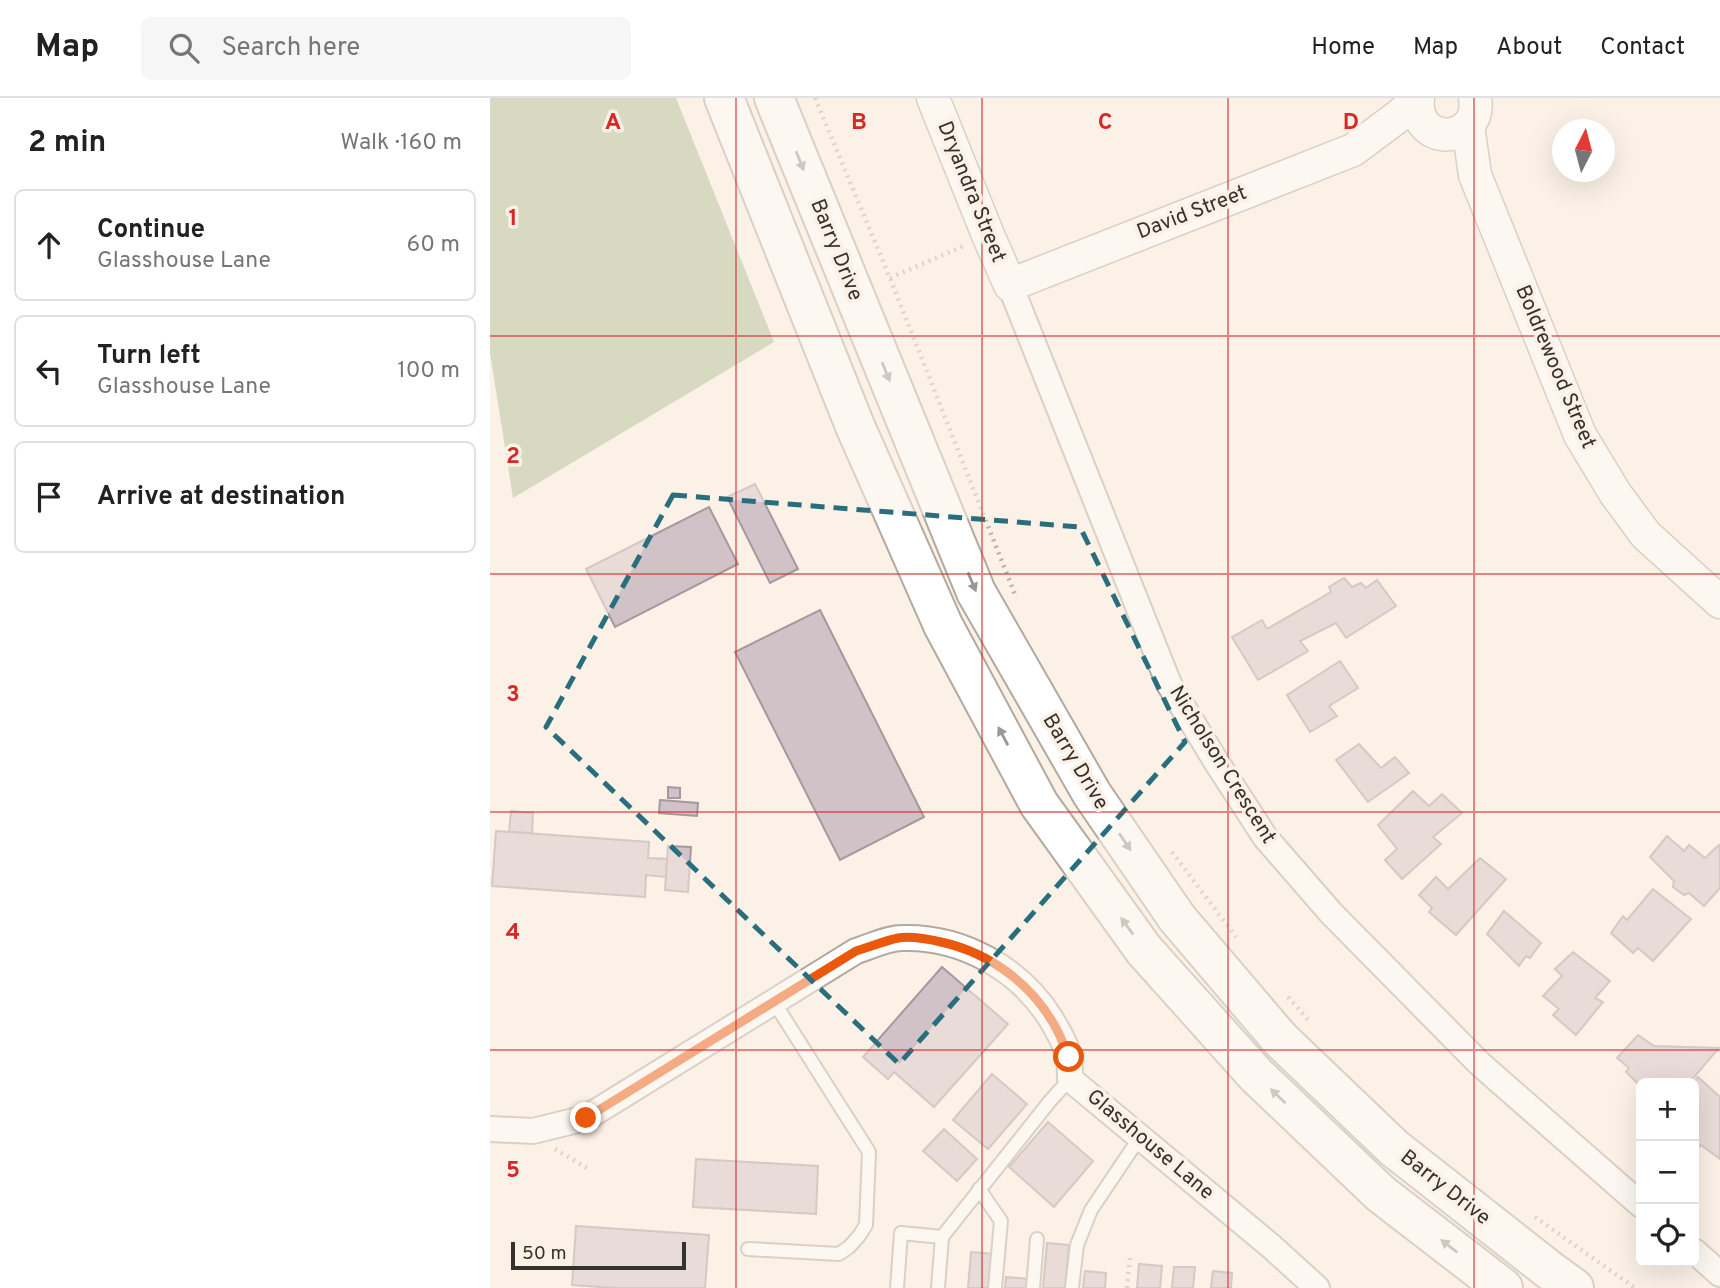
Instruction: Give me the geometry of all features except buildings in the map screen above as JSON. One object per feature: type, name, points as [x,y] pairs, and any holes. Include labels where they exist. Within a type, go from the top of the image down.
[{"type":"main road","name":"Barry Drive","points":[[724,98],[855,426],[943,625],[1039,804],[1144,950],[1256,1075],[1381,1194],[1503,1288]]},
{"type":"main road","name":"Barry Drive","points":[[774,98],[976,592],[1092,794],[1177,918],[1280,1040],[1394,1148],[1574,1288]]},
{"type":"street","name":"Dryandra Street","points":[[933,98],[1010,285]]},
{"type":"street","points":[[1457,121],[1496,98]]},
{"type":"street","name":"Boldrewood Street","points":[[1417,99],[1419,117],[1457,121],[1475,175],[1580,435],[1615,493],[1646,535],[1720,602]]},
{"type":"street","name":"David Street","points":[[1010,285],[1353,150],[1417,99]]},
{"type":"street","name":"David Street","points":[[1371,137],[1457,121]]},
{"type":"street","name":"Nicholson Crescent","points":[[1010,285],[1169,684],[1265,837],[1331,913],[1480,1064],[1640,1204]]},
{"type":"street","name":"Glasshouse Lane","points":[[490,1129],[533,1132],[586,1118],[856,951],[899,938],[927,939],[980,955],[1004,969],[1025,987],[1044,1008],[1058,1031],[1069,1057],[1070,1079],[1272,1247],[1317,1288]]},
{"type":"street","points":[[1699,1255],[1720,1274]]},
{"type":"lane","points":[[748,1249],[839,1254],[849,1247],[866,1225],[869,1152],[774,1002]]},
{"type":"lane","points":[[937,1288],[942,1237],[1070,1079]]},
{"type":"lane","points":[[1072,1288],[1077,1245],[1091,1210],[1140,1137]]},
{"type":"lane","points":[[979,1189],[1001,1221],[995,1288]]},
{"type":"lane","points":[[897,1288],[901,1233],[942,1237]]},
{"type":"lane","points":[[1033,1288],[1037,1239]]},
{"type":"path","points":[[815,98],[890,278],[1018,601]]},
{"type":"path","points":[[890,278],[988,235]]},
{"type":"path","points":[[1171,852],[1238,940]]},
{"type":"path","points":[[1281,989],[1315,1028]]},
{"type":"path","points":[[1528,1212],[1635,1288]]},
{"type":"path","points":[[1127,1288],[1130,1258]]},
{"type":"highlighted area","points":[[673,495],[1080,527],[1185,742],[899,1064],[546,727]]},
{"type":"green space","points":[[490,98],[676,98],[774,342],[513,498],[490,353]]},
{"type":"route","points":[[586,1118],[856,951],[899,938],[927,939],[954,945],[980,955],[1004,969],[1044,1008],[1069,1057]]}]
